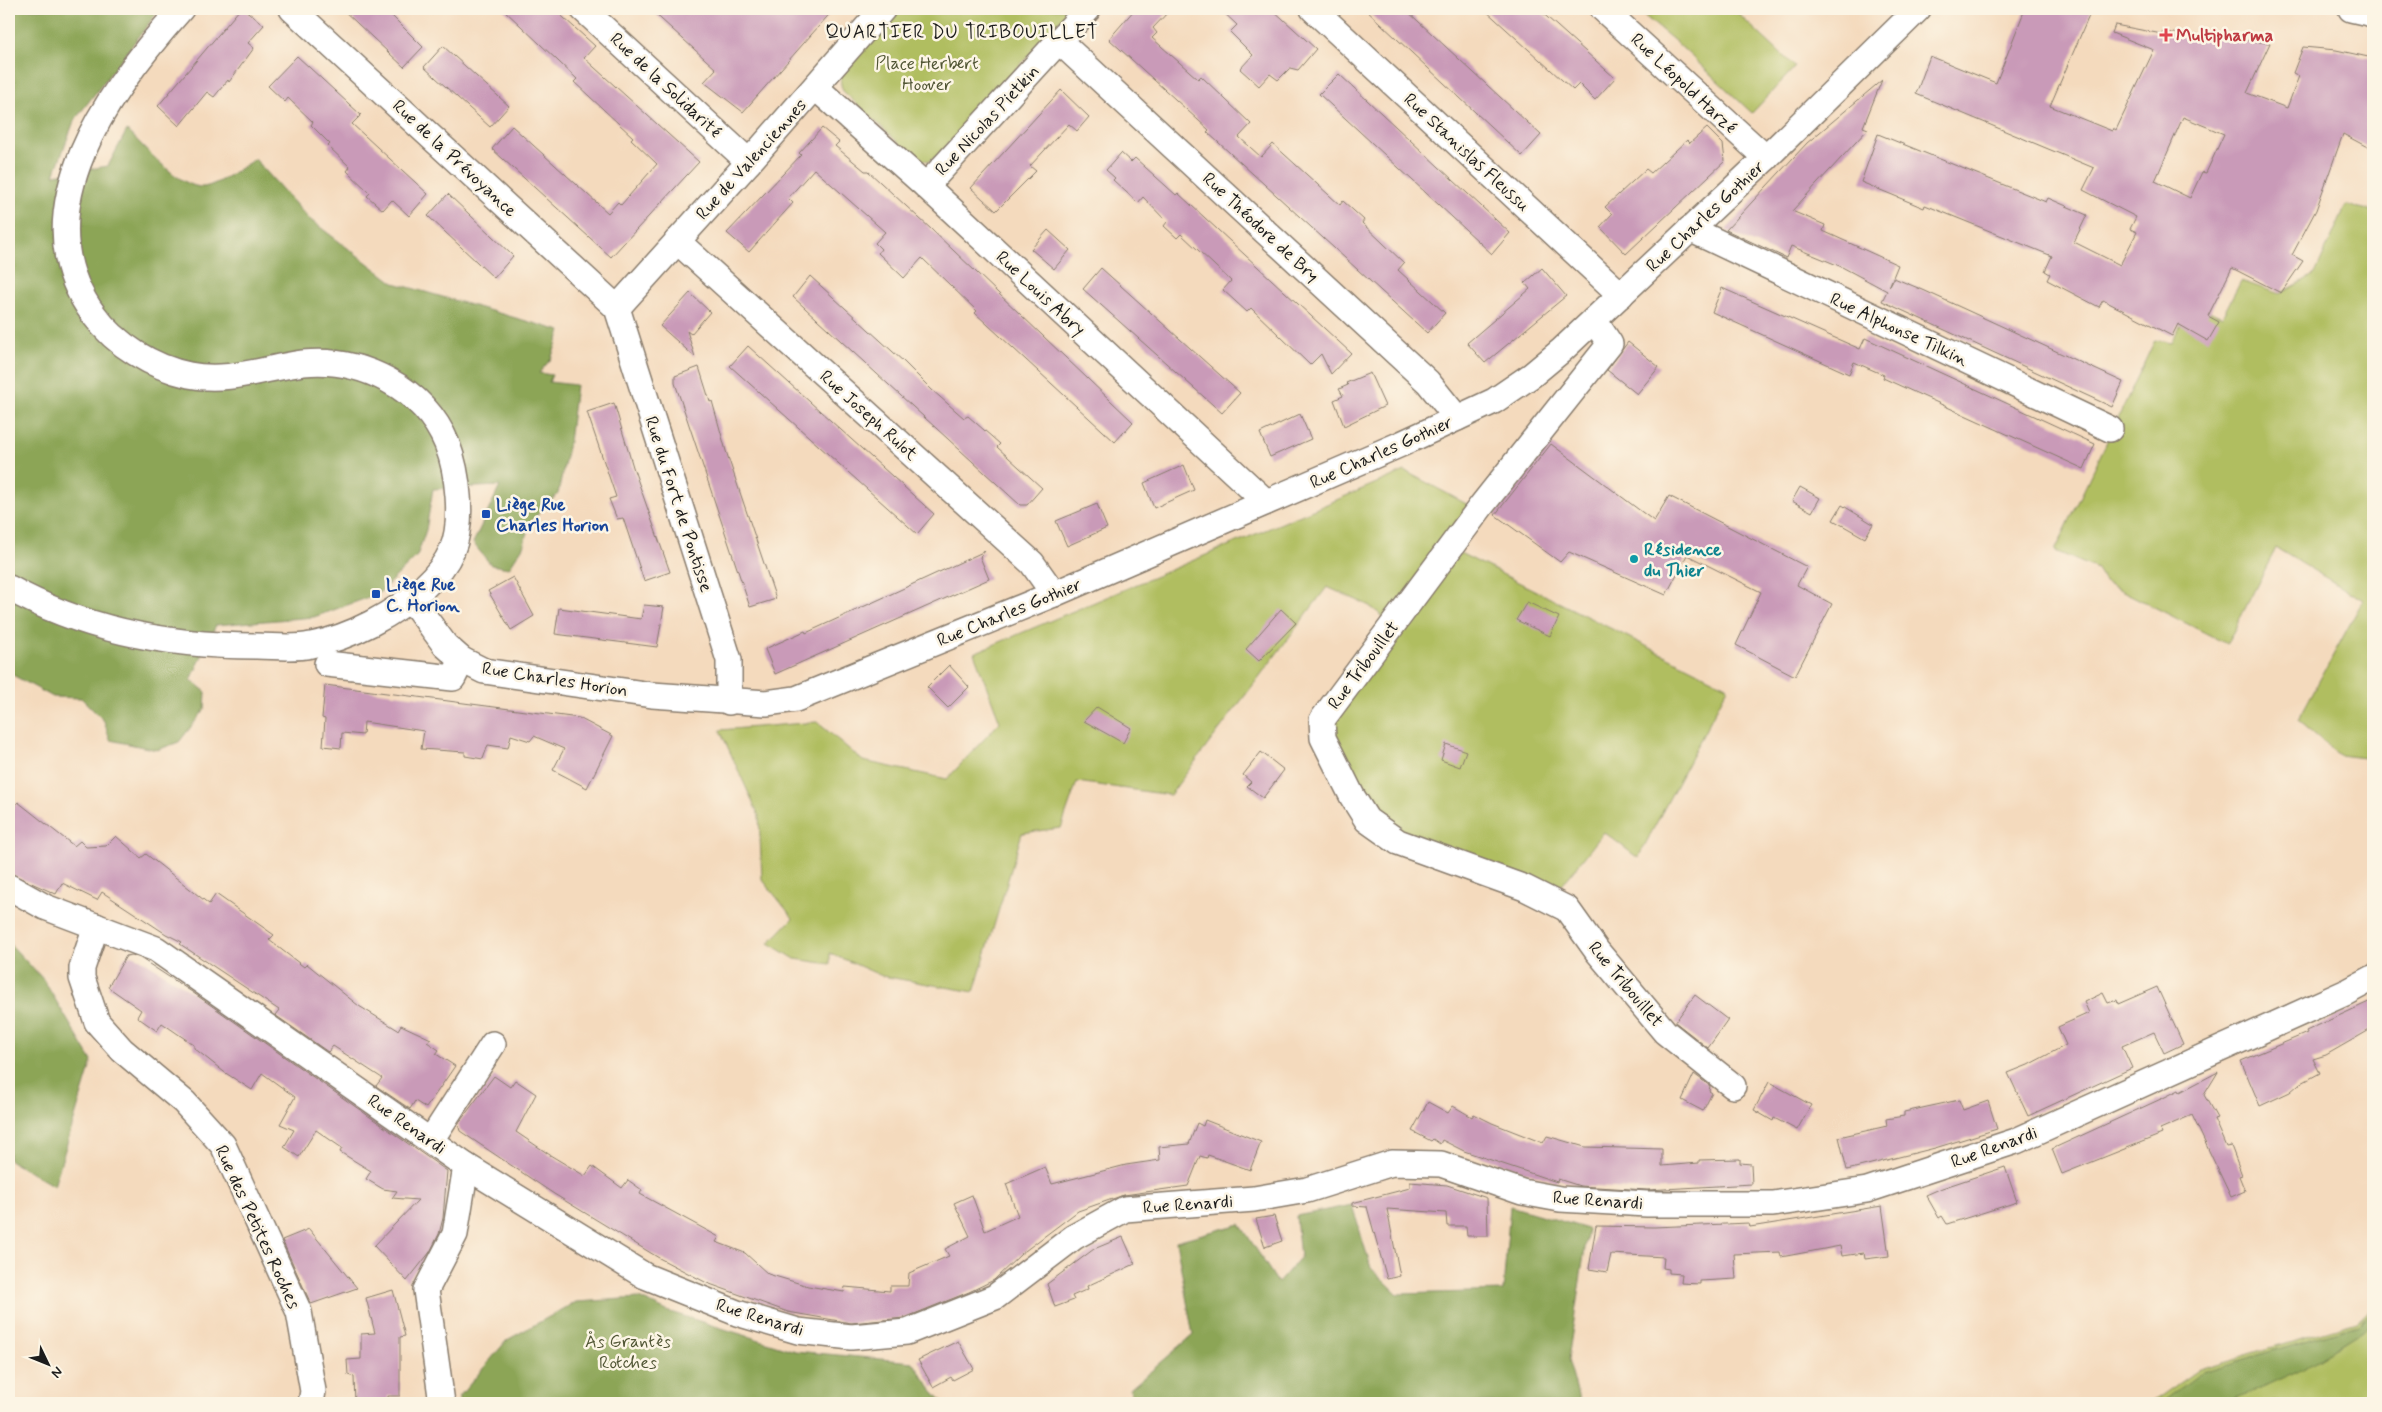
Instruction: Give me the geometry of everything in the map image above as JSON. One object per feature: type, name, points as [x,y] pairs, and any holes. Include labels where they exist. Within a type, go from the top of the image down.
[{"type":"street","points":[[9,588],[38,604],[130,634],[160,640],[220,646],[307,646],[347,636],[411,599],[433,579],[448,559],[457,533],[456,472],[446,442],[433,420],[418,401],[398,385],[376,374],[355,367],[330,363],[305,363],[241,376],[215,377],[190,375],[148,360],[108,333],[90,310],[80,291],[70,259],[65,218],[69,190],[78,162],[110,102],[148,48],[181,9]]},
{"type":"street","name":"Rue de la Prévoyance","points":[[292,9],[617,308]]},
{"type":"street","name":"Rue de la Solidarité","points":[[583,9],[749,162]]},
{"type":"street","name":"Rue Nicolas Pietkin","points":[[926,186],[1088,9]]},
{"type":"street","name":"Rue Stanislas Fleussu","points":[[1313,9],[1621,295]]},
{"type":"street","name":"Rue Léopold Harzé","points":[[1603,9],[1766,158]]},
{"type":"street","name":"Rue Charles Gothier","points":[[730,702],[766,704],[796,699],[1054,594],[1457,418],[1494,400],[1532,375],[1594,320],[1766,158],[1918,9]]},
{"type":"street","points":[[2351,9],[2373,14]]},
{"type":"street","name":"Rue de Valenciennes","points":[[617,308],[749,162],[879,10]]},
{"type":"street","name":"Rue Théodore de Bry","points":[[1059,41],[1428,382],[1457,418]]},
{"type":"street","name":"Rue Louis Abry","points":[[815,86],[926,186],[1266,502]]},
{"type":"street","name":"Rue Alphonse Tilkin","points":[[1690,229],[2110,429]]},
{"type":"street","name":"Rue Joseph Rulot","points":[[677,241],[1032,563],[1054,594]]},
{"type":"street","name":"Rue du Fort de Pontisse","points":[[617,308],[729,660],[730,702]]},
{"type":"street","name":"Rue Tribouillet","points":[[1594,320],[1610,344],[1482,505],[1322,720],[1323,738],[1352,796],[1367,820],[1398,842],[1525,888],[1567,909],[1597,951],[1665,1032],[1733,1086]]},
{"type":"street","name":"Rue Charles Horion","points":[[411,599],[445,645],[462,660],[484,671],[652,695],[730,702]]},
{"type":"street","points":[[327,664],[453,678],[462,660]]},
{"type":"street","name":"Rue Renardi","points":[[9,887],[45,907],[156,949],[466,1166],[645,1276],[737,1313],[798,1331],[851,1337],[907,1332],[995,1297],[1074,1237],[1126,1209],[1254,1199],[1307,1190],[1392,1163],[1441,1164],[1522,1192],[1560,1199],[1647,1204],[1773,1204],[1867,1190],[2016,1141],[2347,992],[2373,978]]},
{"type":"street","name":"Rue des Petites Roches","points":[[96,926],[82,968],[82,978],[97,1022],[122,1050],[184,1102],[223,1146],[298,1312],[313,1391],[311,1403]]},
{"type":"street","points":[[431,1140],[493,1044]]},
{"type":"street","points":[[442,1403],[426,1290],[455,1234],[466,1166]]},
{"type":"green space","points":[[9,9],[160,9],[74,121],[54,175],[108,166],[127,130],[163,165],[194,186],[210,186],[255,159],[308,218],[394,283],[561,331],[551,359],[539,373],[552,375],[549,382],[576,385],[569,442],[558,494],[529,523],[524,545],[509,568],[491,565],[473,543],[500,486],[433,489],[426,530],[417,556],[378,594],[314,617],[216,625],[191,680],[206,692],[205,709],[179,742],[157,750],[110,740],[104,721],[81,698],[53,697],[9,673]]},
{"type":"green space","name":"Place Herbert Hoover","points":[[899,9],[1071,9],[937,156],[929,161],[916,159],[843,91],[841,85],[841,76],[846,67]]},
{"type":"green space","points":[[1636,9],[1733,9],[1795,67],[1752,113],[1676,42]]},
{"type":"green space","points":[[2346,205],[2373,211],[2373,759],[2339,755],[2298,720],[2363,600],[2276,548],[2227,644],[2105,582],[2097,569],[2055,551],[2155,340],[2171,343],[2192,303],[2222,317],[2241,281],[2280,294],[2315,274]]},
{"type":"green space","points":[[1405,471],[1474,508],[1389,621],[1368,605],[1327,587],[1170,795],[1077,782],[1061,828],[1022,833],[974,992],[882,976],[830,953],[830,964],[795,959],[769,943],[793,918],[762,879],[759,816],[720,730],[817,722],[863,761],[947,779],[1000,722],[974,653]]},
{"type":"green space","points":[[1460,553],[1728,687],[1638,858],[1604,832],[1556,893],[1407,840],[1366,813],[1327,719]]},
{"type":"green space","points":[[9,943],[43,979],[92,1061],[54,1186],[9,1160]]},
{"type":"green space","points":[[1352,1205],[1371,1268],[1398,1294],[1503,1291],[1510,1206],[1588,1229],[1568,1359],[1580,1403],[1134,1403],[1130,1389],[1193,1335],[1176,1241],[1240,1224],[1278,1283],[1300,1258],[1296,1216]]},
{"type":"green space","name":"Ås Grantès Rotches","points":[[639,1298],[667,1311],[795,1351],[913,1362],[932,1390],[944,1403],[459,1403],[459,1397],[507,1340],[576,1302]]},
{"type":"green space","points":[[2373,1307],[2373,1403],[2151,1403],[2199,1369],[2357,1322]]},
{"type":"green space","points":[[2373,1310],[2373,1321],[2363,1331],[2304,1368],[2227,1403],[2161,1403],[2202,1372],[2358,1325]]},
{"type":"building","points":[[240,9],[244,9],[264,25],[248,43],[254,48],[229,82],[228,80],[214,97],[207,92],[179,126],[158,106]]},
{"type":"building","points":[[342,9],[385,9],[423,47],[404,67]]},
{"type":"building","points":[[503,9],[554,9],[595,46],[584,58],[699,162],[611,257],[492,149],[512,126],[608,213],[618,202],[621,205],[657,164],[631,139],[633,137],[574,82],[577,79]]},
{"type":"building","points":[[650,9],[834,9],[743,112],[704,82],[716,69]]},
{"type":"building","points":[[1135,9],[1171,9],[1153,28],[1157,33],[1152,38],[1198,79],[1201,76],[1251,124],[1239,137],[1261,157],[1273,144],[1340,205],[1343,201],[1364,220],[1362,223],[1404,263],[1398,270],[1445,313],[1427,333],[1207,132],[1209,130],[1109,39]]},
{"type":"building","points":[[1220,9],[1272,9],[1316,49],[1298,70],[1290,68],[1278,80],[1270,74],[1259,86],[1240,69],[1253,55],[1230,32],[1237,25]]},
{"type":"building","points":[[1365,9],[1405,9],[1541,135],[1522,156]]},
{"type":"building","points":[[1484,9],[1538,9],[1615,78],[1595,100],[1579,84],[1573,90]]},
{"type":"building","points":[[2025,9],[2092,9],[2050,106],[2112,131],[2113,128],[2116,130],[2154,50],[2112,33],[2115,25],[2162,34],[2163,32],[2270,43],[2247,93],[2287,108],[2299,76],[2293,73],[2303,47],[2336,50],[2373,58],[2373,150],[2343,134],[2316,210],[2292,255],[2303,261],[2281,293],[2232,268],[2208,316],[2219,322],[2208,341],[2178,324],[2172,336],[2103,300],[2099,307],[2047,280],[2050,274],[2045,271],[2052,256],[1925,205],[1924,208],[1861,182],[1878,134],[2046,202],[2048,198],[2087,215],[2074,242],[2120,265],[2137,232],[2130,229],[2136,217],[2083,190],[2094,168],[1916,94],[1930,56],[1996,83]],"holes":[[[2183,117],[2224,134],[2206,173],[2202,172],[2190,198],[2155,181]]]},
{"type":"building","points":[[443,46],[509,106],[490,127],[424,67]]},
{"type":"building","points":[[297,56],[361,115],[352,124],[428,194],[409,216],[392,200],[383,210],[367,196],[370,193],[347,171],[350,167],[328,146],[330,144],[311,125],[313,122],[288,98],[285,102],[268,86]]},
{"type":"building","points":[[1339,74],[1510,233],[1492,254],[1319,94]]},
{"type":"building","points":[[1882,80],[1863,127],[1868,129],[1792,211],[1825,225],[1823,231],[1898,265],[1889,287],[1894,278],[2123,382],[2112,407],[1882,301],[1887,291],[1842,267],[1791,246],[1786,258],[1726,230],[1807,143]]},
{"type":"building","points":[[1061,90],[1089,117],[1077,131],[1069,124],[1030,166],[1036,171],[996,211],[971,188]]},
{"type":"building","points":[[822,128],[839,142],[835,146],[865,171],[868,171],[931,229],[1133,422],[1115,442],[975,313],[977,311],[922,258],[904,278],[878,253],[881,249],[875,243],[885,232],[814,169],[788,198],[793,203],[749,252],[727,233],[801,155],[799,153]]},
{"type":"building","points":[[1707,128],[1723,144],[1725,161],[1626,254],[1600,227],[1612,214],[1605,207],[1646,169],[1651,173],[1687,140],[1690,143]]},
{"type":"building","points":[[1121,153],[1131,162],[1135,158],[1176,195],[1178,193],[1351,353],[1331,374],[1321,354],[1310,365],[1251,308],[1247,312],[1223,290],[1231,281],[1181,234],[1177,238],[1164,226],[1167,222],[1143,197],[1138,203],[1113,180],[1115,178],[1106,170]]},
{"type":"building","points":[[448,194],[513,256],[494,278],[428,216]]},
{"type":"building","points":[[1048,230],[1070,250],[1054,269],[1031,249]]},
{"type":"building","points":[[1101,268],[1240,393],[1222,413],[1083,289]]},
{"type":"building","points":[[1542,268],[1566,296],[1485,363],[1467,343],[1530,289],[1525,283]]},
{"type":"building","points":[[810,276],[932,390],[964,418],[968,416],[1000,444],[997,447],[1042,488],[1027,505],[1020,505],[793,297]]},
{"type":"building","points":[[1722,288],[1860,349],[1865,338],[2095,444],[2084,469],[1883,378],[1884,375],[1854,362],[1849,374],[1712,312]]},
{"type":"building","points":[[690,293],[710,312],[691,334],[687,331],[695,357],[660,326]]},
{"type":"building","points":[[1628,342],[1659,367],[1637,394],[1607,370]]},
{"type":"building","points":[[748,346],[934,514],[917,534],[730,366]]},
{"type":"building","points":[[699,367],[710,402],[712,401],[726,451],[776,599],[750,607],[675,383],[675,376]]},
{"type":"building","points":[[1370,373],[1385,406],[1344,426],[1334,400],[1343,396],[1339,389],[1348,385],[1346,383]]},
{"type":"building","points":[[614,403],[633,467],[670,572],[644,581],[623,518],[617,519],[609,499],[616,497],[587,412]]},
{"type":"building","points":[[1300,414],[1311,439],[1270,457],[1260,433]]},
{"type":"building","name":"Résidence du Thier","points":[[1551,444],[1654,521],[1669,496],[1807,567],[1797,585],[1832,604],[1795,676],[1736,645],[1761,592],[1687,555],[1666,595],[1569,552],[1560,562],[1495,515]]},
{"type":"building","points":[[1184,465],[1194,490],[1154,508],[1144,483]]},
{"type":"building","points":[[1800,487],[1820,498],[1812,512],[1792,501]]},
{"type":"building","points":[[1097,504],[1107,528],[1067,546],[1056,521]]},
{"type":"building","points":[[1842,505],[1873,524],[1865,538],[1833,520]]},
{"type":"building","points":[[985,551],[980,557],[989,579],[775,674],[765,649],[805,631],[806,633]]},
{"type":"building","points":[[513,577],[534,616],[511,630],[488,591]]},
{"type":"building","points":[[1527,602],[1559,617],[1550,636],[1516,620]]},
{"type":"building","points":[[644,605],[664,607],[657,647],[555,634],[559,608],[641,619]]},
{"type":"building","points":[[1281,609],[1296,623],[1259,661],[1246,649]]},
{"type":"building","points":[[949,665],[969,687],[948,708],[927,687]]},
{"type":"building","points":[[325,685],[579,718],[613,736],[587,788],[553,770],[564,749],[534,736],[530,741],[511,735],[508,748],[488,745],[483,759],[465,756],[465,752],[421,749],[424,731],[364,722],[363,735],[342,733],[341,748],[323,746],[325,719],[322,718]]},
{"type":"building","points":[[1097,707],[1131,728],[1123,743],[1084,721]]},
{"type":"building","points":[[1446,744],[1466,751],[1460,767],[1441,760]]},
{"type":"building","points":[[1261,752],[1284,770],[1263,798],[1247,786],[1251,782],[1243,775]]},
{"type":"building","points":[[18,802],[74,846],[80,841],[86,847],[106,846],[116,836],[141,858],[146,854],[209,904],[216,894],[274,935],[269,940],[304,967],[307,964],[359,1006],[398,1030],[401,1025],[431,1039],[427,1042],[439,1050],[436,1054],[455,1066],[426,1108],[415,1101],[410,1109],[376,1086],[382,1078],[333,1046],[328,1052],[275,1015],[279,1010],[180,944],[182,942],[166,934],[102,892],[97,900],[62,883],[56,894],[9,873],[9,813]]},
{"type":"building","points":[[132,955],[140,958],[192,992],[447,1171],[443,1218],[439,1234],[430,1252],[407,1281],[374,1246],[418,1200],[392,1198],[397,1191],[383,1189],[366,1179],[371,1171],[340,1152],[342,1148],[316,1130],[299,1157],[284,1147],[294,1130],[280,1124],[295,1097],[262,1073],[252,1090],[224,1072],[194,1048],[194,1045],[162,1023],[157,1031],[137,1017],[141,1010],[108,987],[126,956]]},
{"type":"building","points":[[2157,987],[2183,1044],[2164,1053],[2154,1032],[2122,1046],[2132,1068],[2028,1116],[2008,1073],[2066,1045],[2058,1027],[2089,1013],[2084,1002],[2103,993],[2108,1003],[2117,1000],[2118,1004]]},
{"type":"building","points":[[1695,995],[1728,1020],[1708,1048],[1675,1022]]},
{"type":"building","points":[[2373,1000],[2373,1028],[2326,1055],[2313,1059],[2320,1073],[2298,1085],[2290,1092],[2260,1106],[2241,1061],[2307,1033],[2306,1031]]},
{"type":"building","points":[[2218,1072],[2204,1095],[2217,1118],[2214,1119],[2226,1147],[2231,1146],[2242,1175],[2239,1176],[2245,1191],[2231,1197],[2192,1115],[2160,1129],[2162,1134],[2062,1174],[2052,1149],[2179,1090],[2180,1092]]},
{"type":"building","points":[[1694,1074],[1710,1086],[1709,1091],[1712,1093],[1703,1111],[1682,1100]]},
{"type":"building","points":[[494,1076],[510,1087],[515,1080],[536,1094],[516,1132],[550,1155],[585,1176],[592,1166],[622,1188],[628,1180],[642,1190],[640,1194],[719,1237],[716,1242],[745,1253],[768,1274],[808,1286],[844,1292],[845,1287],[890,1291],[890,1286],[908,1286],[909,1273],[949,1256],[945,1249],[970,1236],[954,1203],[972,1195],[985,1231],[1018,1216],[1006,1184],[1045,1167],[1052,1184],[1126,1165],[1160,1160],[1159,1147],[1189,1144],[1197,1123],[1203,1126],[1205,1120],[1261,1142],[1250,1170],[1208,1155],[1207,1158],[1200,1156],[1188,1186],[1124,1195],[1078,1211],[1021,1254],[994,1280],[969,1292],[904,1318],[851,1323],[788,1312],[707,1283],[659,1258],[554,1194],[460,1131],[458,1124]]},
{"type":"building","points":[[1769,1082],[1811,1105],[1797,1130],[1774,1118],[1773,1121],[1754,1110]]},
{"type":"building","points":[[1959,1100],[1963,1110],[1988,1101],[1997,1129],[1935,1148],[1847,1170],[1839,1137],[1887,1126],[1886,1119],[1904,1116],[1904,1112]]},
{"type":"building","points":[[1428,1102],[1448,1113],[1453,1106],[1472,1117],[1474,1114],[1543,1143],[1547,1136],[1585,1147],[1662,1149],[1662,1166],[1699,1163],[1699,1160],[1740,1159],[1740,1163],[1751,1164],[1752,1184],[1647,1190],[1580,1186],[1558,1179],[1557,1182],[1464,1151],[1442,1140],[1440,1144],[1433,1139],[1431,1141],[1412,1131]]},
{"type":"building","points":[[2005,1167],[2017,1202],[1947,1224],[1942,1216],[1939,1218],[1926,1195],[1942,1188]]},
{"type":"building","points":[[1410,1182],[1447,1185],[1487,1198],[1488,1236],[1467,1236],[1466,1226],[1447,1226],[1446,1213],[1387,1209],[1400,1276],[1387,1279],[1367,1207],[1352,1206],[1352,1203],[1410,1188]]},
{"type":"building","points":[[1882,1206],[1889,1256],[1865,1259],[1864,1253],[1842,1256],[1840,1246],[1781,1257],[1780,1252],[1734,1254],[1736,1279],[1700,1281],[1700,1284],[1681,1283],[1682,1274],[1669,1273],[1669,1269],[1663,1268],[1664,1257],[1611,1254],[1607,1272],[1589,1269],[1596,1226],[1654,1227],[1749,1223],[1750,1227]]},
{"type":"building","points":[[1274,1216],[1282,1241],[1265,1247],[1256,1219]]},
{"type":"building","points":[[309,1229],[357,1288],[311,1304],[282,1240]]},
{"type":"building","points":[[1123,1237],[1135,1264],[1087,1286],[1088,1289],[1072,1296],[1074,1300],[1055,1307],[1047,1284],[1094,1249]]},
{"type":"building","points":[[393,1290],[405,1336],[400,1337],[400,1396],[388,1396],[388,1403],[355,1403],[354,1377],[348,1375],[347,1360],[361,1359],[361,1334],[375,1333],[366,1298]]},
{"type":"building","points":[[958,1341],[974,1369],[953,1380],[951,1377],[933,1387],[918,1360]]},
{"type":"place","name":"Multipharma","points":[[2166,35]]},
{"type":"place","name":"Liège Rue Charles Horion","points":[[486,514]]},
{"type":"place","name":"Résidence du Thier","points":[[1634,559]]},
{"type":"place","name":"Liège Rue C. Horion","points":[[376,594]]},
{"type":"district","name":"QUARTIER DU TRIBOUILLET","points":[[962,31]]}]
